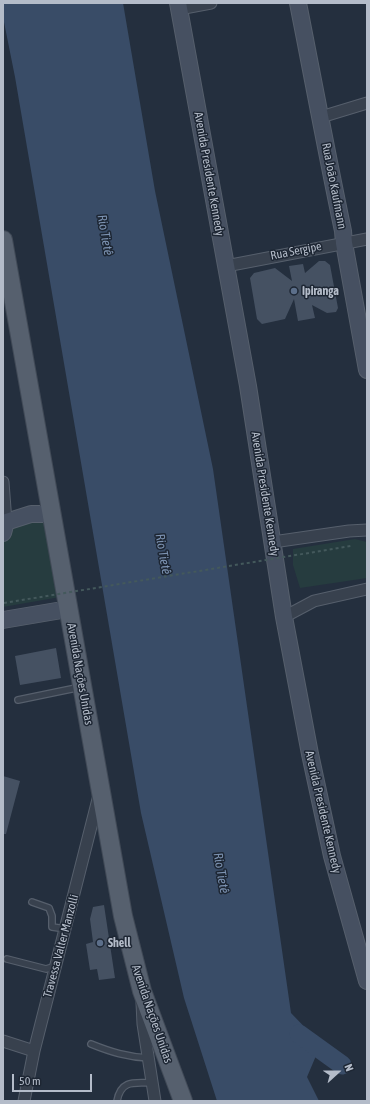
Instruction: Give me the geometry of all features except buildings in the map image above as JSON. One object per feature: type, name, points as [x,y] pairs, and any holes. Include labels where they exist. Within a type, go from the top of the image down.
[{"type":"main road","name":"Rua João Kaufmann","points":[[298,3],[315,97],[321,117],[343,231],[367,370]]},
{"type":"main road","name":"Avenida Presidente Kennedy","points":[[178,6],[249,394],[284,617],[310,754],[330,848],[367,981]]},
{"type":"main road","name":"Avenida Nações Unidas","points":[[3,240],[122,916],[142,991],[183,1101]]},
{"type":"main road","points":[[4,527],[30,514],[51,514]]},
{"type":"main road","points":[[3,620],[68,609]]},
{"type":"street","points":[[178,6],[211,3]]},
{"type":"street","points":[[321,117],[367,103]]},
{"type":"street","name":"Rua Sergipe","points":[[226,266],[344,242],[367,239]]},
{"type":"street","points":[[3,482],[4,527]]},
{"type":"street","points":[[273,542],[349,531],[367,530]]},
{"type":"street","points":[[284,617],[314,601],[367,589]]},
{"type":"street","name":"Travessa Valter Manzolli","points":[[24,1101],[34,1050],[100,791]]},
{"type":"street","points":[[142,991],[143,1024],[155,1101]]},
{"type":"street","points":[[3,1041],[34,1050]]},
{"type":"lane","points":[[18,700],[82,687]]},
{"type":"lane","points":[[32,902],[49,908],[52,916],[52,927],[66,929]]},
{"type":"lane","points":[[7,959],[46,969],[56,966]]},
{"type":"lane","points":[[91,1044],[116,1054],[149,1058]]},
{"type":"lane","points":[[117,1101],[123,1086],[130,1083],[153,1082]]},
{"type":"path","points":[[4,603],[351,546]]},
{"type":"green space","points":[[51,514],[66,596],[3,607],[3,533],[6,522]]},
{"type":"green space","points":[[355,539],[367,542],[367,578],[300,588],[293,565],[293,549]]},
{"type":"water","name":"Rio Tietê","points":[[3,3],[123,3],[155,191],[213,469],[291,1013],[321,1044],[307,1077],[319,1101],[217,1101],[184,998],[141,813],[15,77],[3,17]]},
{"type":"waterway","points":[[299,1034],[342,1065]]},
{"type":"place","name":"Ipiranga","points":[[294,291]]},
{"type":"place","name":"Shell","points":[[100,943]]}]
